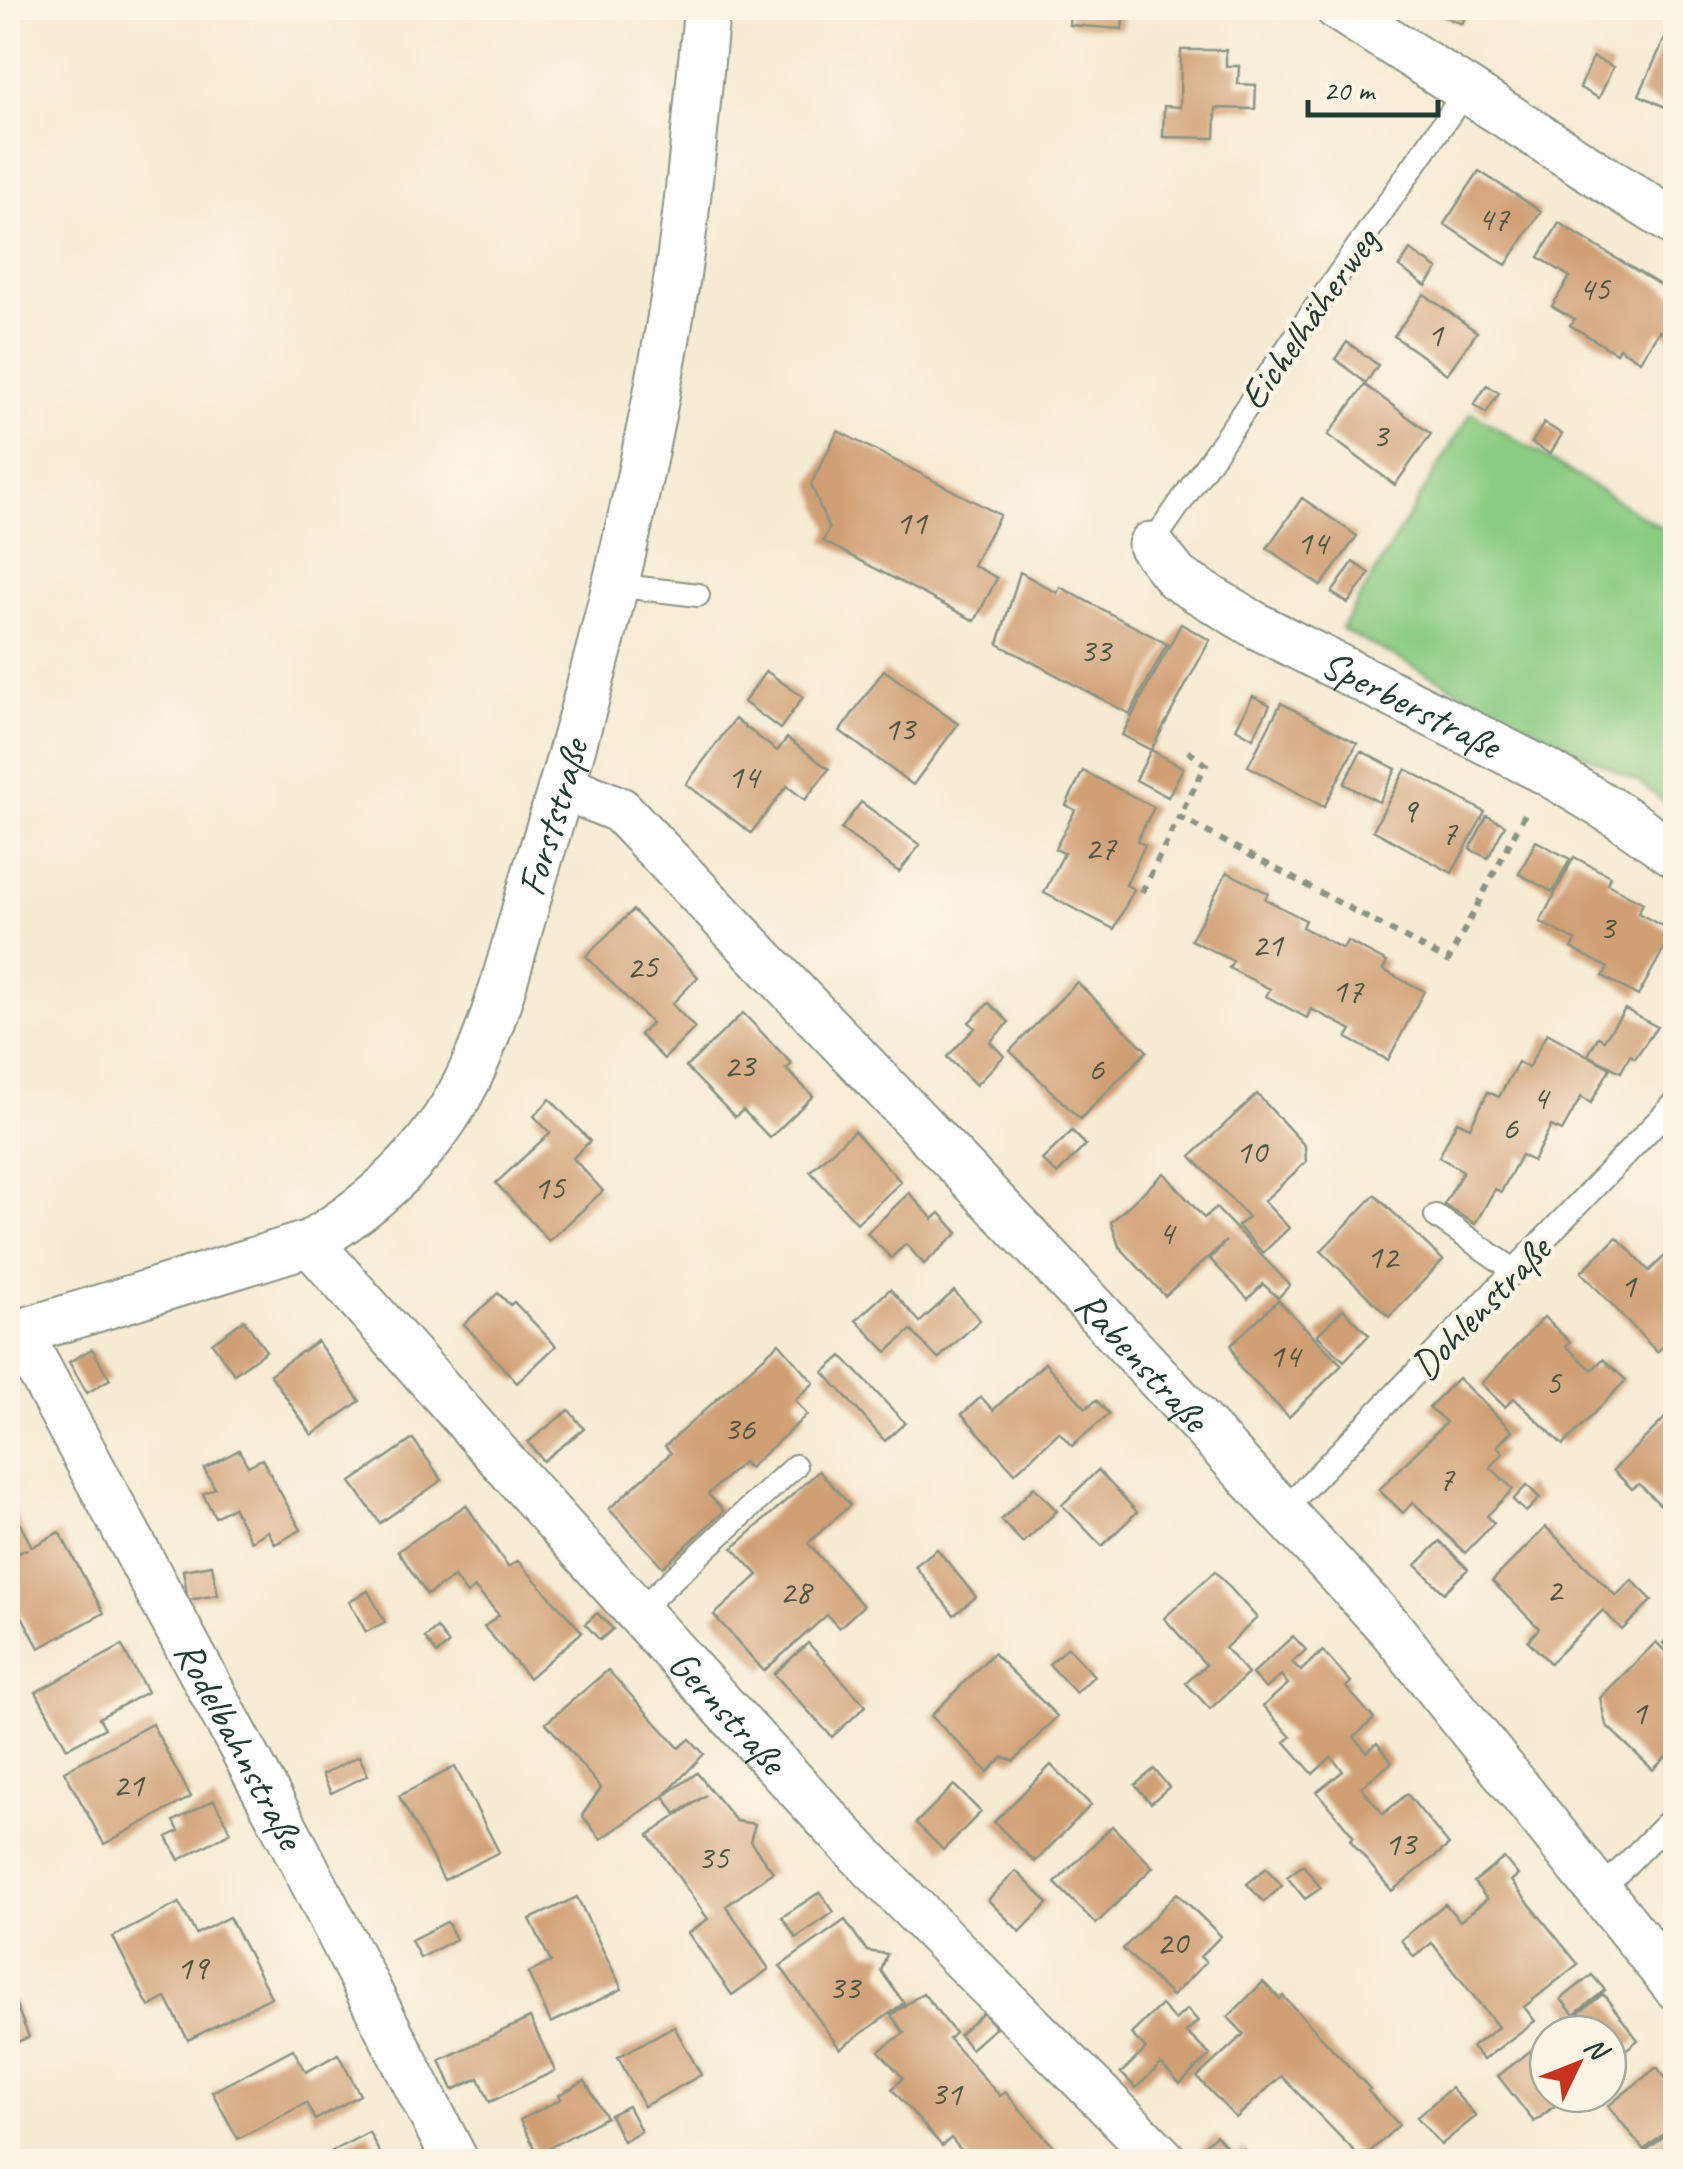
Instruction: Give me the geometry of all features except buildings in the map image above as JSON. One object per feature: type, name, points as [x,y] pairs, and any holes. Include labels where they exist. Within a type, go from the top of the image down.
[{"type":"street","name":"Forststraße","points":[[13,1334],[310,1243],[349,1219],[417,1159],[467,1081],[486,1033],[562,786],[614,586],[677,277],[707,8]]},
{"type":"street","points":[[1338,8],[1676,224]]},
{"type":"street","name":"Sperberstraße","points":[[1151,545],[1176,578],[1251,637],[1547,772],[1676,855]]},
{"type":"street","name":"Rabenstraße","points":[[562,786],[620,810],[1283,1511],[1392,1629],[1676,1987]]},
{"type":"street","name":"Gernstraße","points":[[310,1243],[636,1612],[860,1853],[1165,2162]]},
{"type":"street","name":"Rodelbahnstraße","points":[[13,1334],[300,1856],[456,2162]]},
{"type":"lane","name":"Eichelhäherweg","points":[[1151,545],[1465,92]]},
{"type":"lane","points":[[614,586],[698,595]]},
{"type":"lane","name":"Dohlenstraße","points":[[1283,1511],[1676,1102]]},
{"type":"lane","points":[[1436,1216],[1514,1272]]},
{"type":"lane","points":[[636,1612],[795,1466]]},
{"type":"lane","points":[[1599,1892],[1676,1814]]},
{"type":"path","points":[[1142,892],[1206,765],[1188,752]]},
{"type":"path","points":[[1180,817],[1448,961],[1547,772]]},
{"type":"green space","points":[[1471,412],[1675,536],[1675,811],[1642,784],[1341,629]]}]
